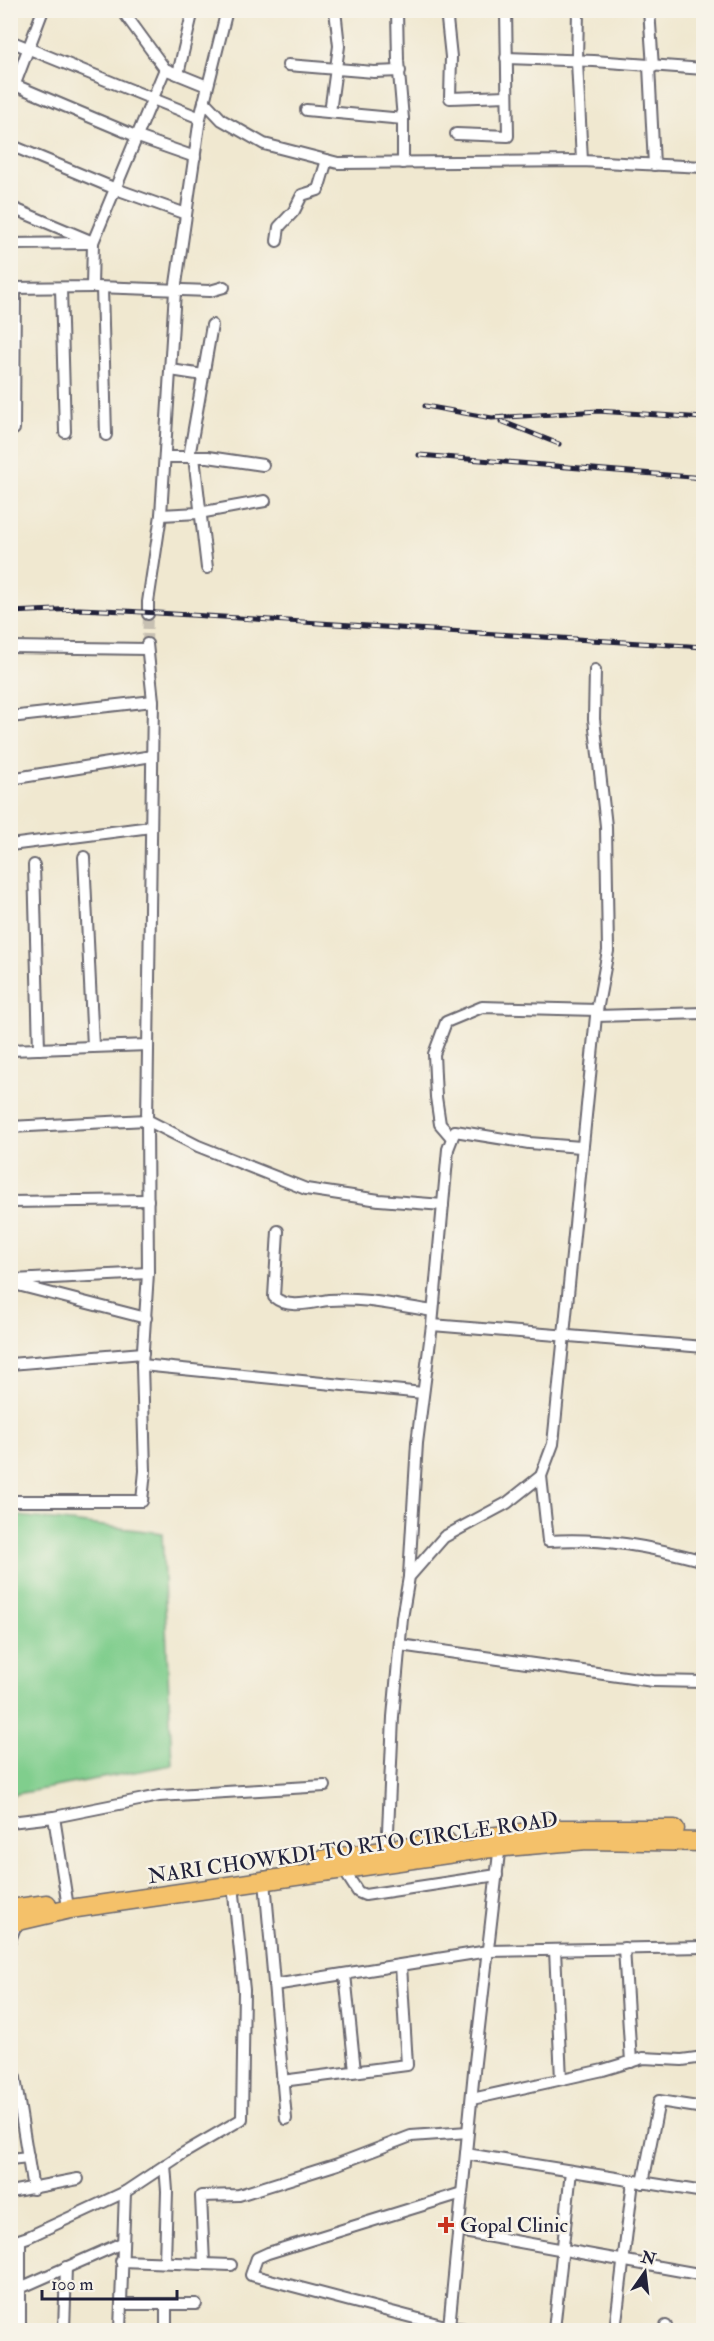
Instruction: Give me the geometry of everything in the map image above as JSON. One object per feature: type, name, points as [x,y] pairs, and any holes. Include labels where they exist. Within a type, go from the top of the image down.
[{"type":"highway","points":[[500,1841],[552,1829],[704,1830]]},
{"type":"highway","name":"NARI CHOWKDI TO RTO CIRCLE ROAD","points":[[13,1918],[343,1869],[387,1856],[500,1841],[704,1842]]},
{"type":"highway","points":[[13,1918],[68,1901],[387,1856]]},
{"type":"street","points":[[10,97],[13,84],[43,10]]},
{"type":"street","points":[[122,10],[165,69],[207,86]]},
{"type":"street","points":[[178,74],[193,10]]},
{"type":"street","points":[[148,614],[161,515],[175,291],[200,118],[227,10]]},
{"type":"street","points":[[330,112],[339,38],[335,10]]},
{"type":"street","points":[[397,10],[403,163]]},
{"type":"street","points":[[446,10],[451,57],[450,98],[507,96]]},
{"type":"street","points":[[456,134],[508,136],[506,10]]},
{"type":"street","points":[[578,10],[577,61],[582,161]]},
{"type":"street","points":[[649,10],[654,165]]},
{"type":"street","points":[[10,41],[200,118]]},
{"type":"street","points":[[506,58],[704,69]]},
{"type":"street","points":[[288,65],[374,72],[400,71]]},
{"type":"street","points":[[106,435],[93,242],[165,69]]},
{"type":"street","points":[[13,84],[138,137],[195,157]]},
{"type":"street","points":[[204,101],[222,120],[264,144],[338,163],[582,161],[704,167]]},
{"type":"street","points":[[306,110],[403,119]]},
{"type":"street","points":[[10,145],[116,189],[186,214]]},
{"type":"street","points":[[277,241],[279,227],[294,210],[302,195],[315,193],[320,187],[327,160]]},
{"type":"street","points":[[10,207],[93,242]]},
{"type":"street","points":[[10,244],[93,242]]},
{"type":"street","points":[[14,429],[13,288],[97,287],[210,291],[224,287]]},
{"type":"street","points":[[61,288],[65,432]]},
{"type":"street","points":[[207,568],[191,457],[212,325]]},
{"type":"street","points":[[171,370],[203,375]]},
{"type":"street","points":[[165,457],[191,457],[263,465]]},
{"type":"street","points":[[161,515],[200,513],[265,501]]},
{"type":"street","points":[[10,647],[147,647],[153,701],[147,1120],[148,1273],[142,1365],[145,1471],[142,1501],[10,1501]]},
{"type":"street","points":[[595,670],[594,718],[606,826],[608,951],[596,1013],[581,1147],[553,1444],[541,1476],[548,1541],[606,1540],[658,1548],[704,1562]]},
{"type":"street","points":[[10,717],[153,701]]},
{"type":"street","points":[[10,779],[152,756]]},
{"type":"street","points":[[10,845],[151,827]]},
{"type":"street","points":[[84,857],[93,1046]]},
{"type":"street","points":[[34,865],[39,1049]]},
{"type":"street","points":[[452,1138],[440,1124],[435,1075],[434,1054],[446,1022],[482,1007],[596,1013],[704,1013]]},
{"type":"street","points":[[10,1050],[148,1045]]},
{"type":"street","points":[[10,1127],[147,1120],[198,1146],[306,1189],[379,1200],[443,1205]]},
{"type":"street","points":[[387,1856],[393,1717],[409,1577],[417,1443],[432,1325],[448,1149],[455,1131],[529,1143],[581,1147]]},
{"type":"street","points":[[10,1202],[148,1200]]},
{"type":"street","points":[[278,1231],[274,1297],[279,1301],[291,1305],[330,1300],[361,1300],[433,1311]]},
{"type":"street","points":[[10,1281],[148,1273]]},
{"type":"street","points":[[10,1281],[146,1318]]},
{"type":"street","points":[[432,1325],[704,1347]]},
{"type":"street","points":[[10,1364],[143,1353]]},
{"type":"street","points":[[142,1365],[423,1393]]},
{"type":"street","points":[[409,1577],[444,1537],[507,1503],[541,1476]]},
{"type":"street","points":[[400,1645],[653,1681],[704,1682]]},
{"type":"street","points":[[10,1822],[54,1817],[159,1796],[325,1786]]},
{"type":"street","points":[[54,1817],[68,1901]]},
{"type":"street","points":[[449,2329],[500,1841]]},
{"type":"street","points":[[343,1869],[358,1892],[365,1895],[497,1875]]},
{"type":"street","points":[[265,1881],[285,2119]]},
{"type":"street","points":[[20,2331],[20,2288],[15,2242],[125,2192],[239,2121],[243,2116],[244,1990],[233,1885]]},
{"type":"street","points":[[10,1940],[13,1918]]},
{"type":"street","points":[[274,1985],[488,1951],[704,1947]]},
{"type":"street","points":[[624,1948],[631,2062]]},
{"type":"street","points":[[555,1950],[561,2079]]},
{"type":"street","points":[[282,2081],[407,2065],[400,1965]]},
{"type":"street","points":[[345,1974],[355,2071]]},
{"type":"street","points":[[10,2047],[33,2189]]},
{"type":"street","points":[[472,2099],[643,2058],[682,2060],[704,2057]]},
{"type":"street","points":[[615,2331],[622,2260],[638,2182],[659,2101],[704,2108]]},
{"type":"street","points":[[204,2264],[201,2196],[239,2195],[338,2164],[411,2136],[468,2132]]},
{"type":"street","points":[[466,2154],[704,2192]]},
{"type":"street","points":[[10,2159],[28,2157]]},
{"type":"street","points":[[165,2165],[167,2192],[165,2262]]},
{"type":"street","points":[[554,2331],[571,2171]]},
{"type":"street","points":[[10,2192],[78,2179]]},
{"type":"street","points":[[120,2331],[125,2192]]},
{"type":"street","points":[[462,2193],[268,2253],[257,2258],[251,2275],[449,2329],[474,2331]]},
{"type":"street","points":[[458,2231],[704,2275]]},
{"type":"street","points":[[20,2288],[122,2243]]},
{"type":"street","points":[[121,2261],[231,2265]]},
{"type":"street","points":[[64,2331],[66,2267]]},
{"type":"street","points":[[121,2304],[196,2304]]},
{"type":"street","points":[[165,2331],[166,2304]]},
{"type":"green space","points":[[11,1515],[162,1533],[172,1765],[11,1795]]},
{"type":"tunnel","points":[[147,644],[148,614]]},
{"type":"railway","points":[[425,406],[492,418],[598,411],[704,418]]},
{"type":"railway","points":[[501,421],[559,444]]},
{"type":"railway","points":[[419,455],[704,478]]},
{"type":"railway","points":[[10,612],[79,609],[125,611],[704,647]]},
{"type":"place","name":"Gopal Clinic","points":[[446,2225]]}]
